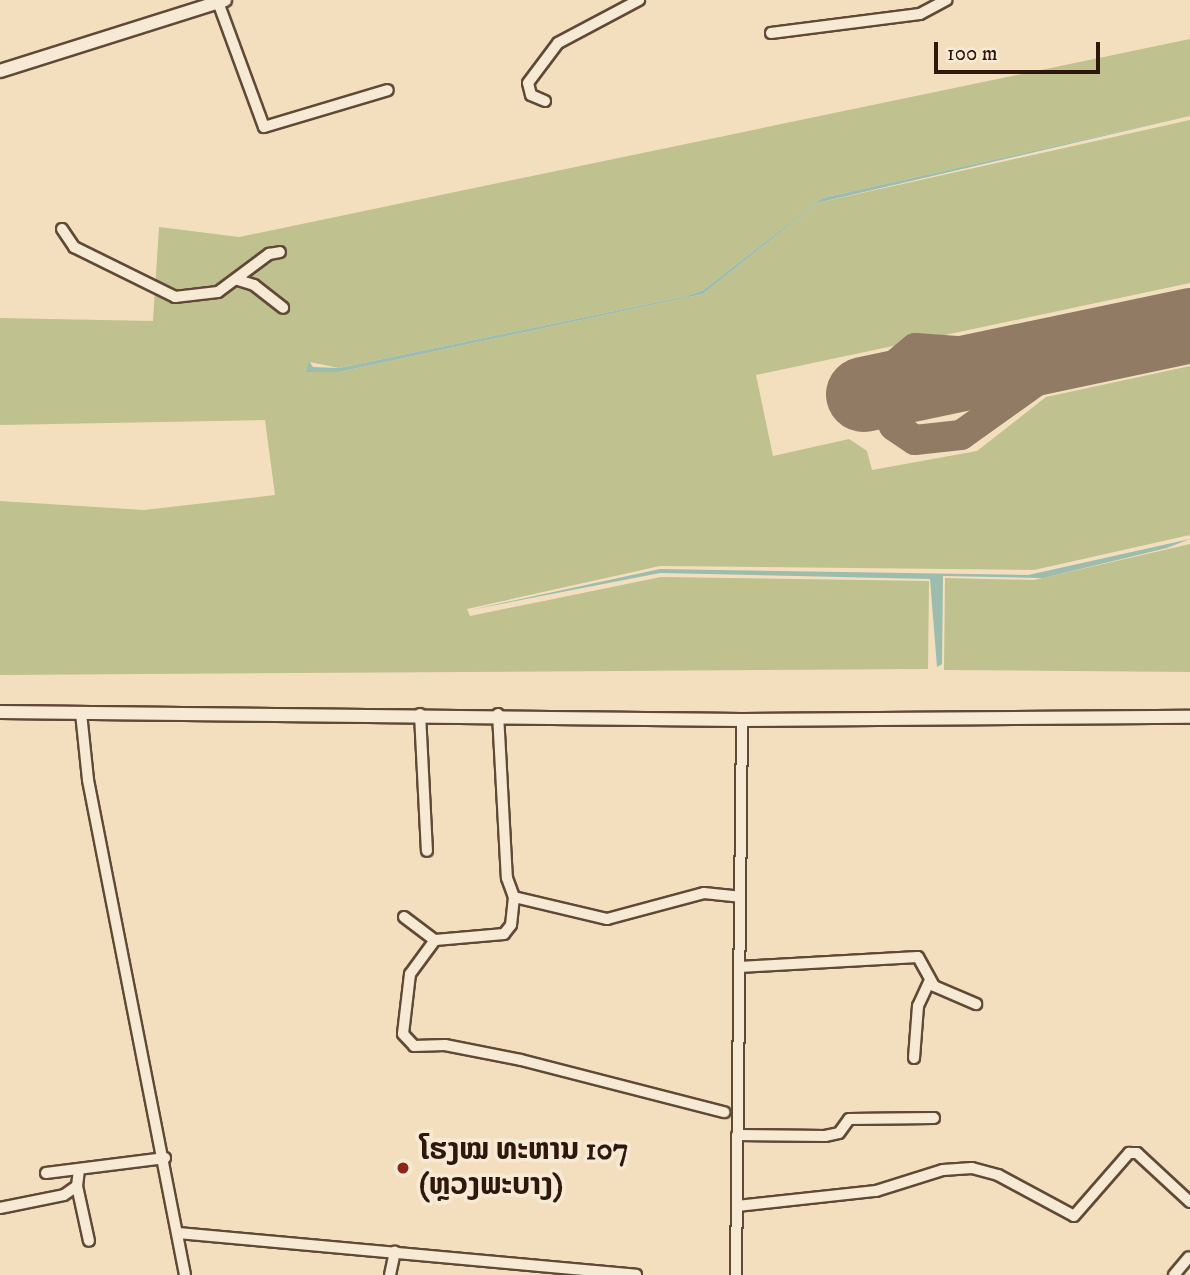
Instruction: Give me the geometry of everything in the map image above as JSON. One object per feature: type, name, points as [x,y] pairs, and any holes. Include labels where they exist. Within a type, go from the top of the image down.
[{"type":"street","points":[[545,101],[531,95],[528,83],[558,43],[639,0]]},
{"type":"street","points":[[771,33],[920,15],[946,0]]},
{"type":"street","points":[[0,71],[221,1],[264,127],[388,90]]},
{"type":"street","points":[[62,229],[74,247],[175,297],[218,292],[238,280],[269,254],[280,252]]},
{"type":"street","points":[[238,280],[254,285],[283,308]]},
{"type":"street","points":[[0,712],[498,714],[742,720],[1190,717]]},
{"type":"street","points":[[81,713],[88,780],[165,1158],[185,1275]]},
{"type":"street","points":[[420,714],[427,851]]},
{"type":"street","points":[[404,917],[435,940],[504,934],[514,897],[508,878],[498,714]]},
{"type":"street","points":[[736,1275],[742,720]]},
{"type":"street","points":[[514,897],[607,919],[704,893],[740,897]]},
{"type":"street","points":[[435,940],[410,974],[403,1001],[403,1034],[414,1046],[445,1045],[521,1060],[724,1112]]},
{"type":"street","points":[[739,967],[913,957],[922,961],[930,980],[942,991],[976,1004]]},
{"type":"street","points":[[914,1058],[918,1006],[930,980]]},
{"type":"street","points":[[737,1135],[825,1136],[839,1133],[849,1119],[934,1118]]},
{"type":"street","points":[[737,1206],[876,1191],[943,1170],[972,1168],[998,1175],[1074,1216],[1129,1153],[1137,1153],[1190,1202]]},
{"type":"street","points":[[46,1173],[165,1158]]},
{"type":"street","points":[[79,1169],[77,1186],[89,1241]]},
{"type":"street","points":[[0,1208],[54,1200],[77,1186]]},
{"type":"street","points":[[178,1233],[636,1275]]},
{"type":"street","points":[[390,1275],[395,1252]]},
{"type":"street","points":[[1174,1275],[1186,1266],[1189,1257]]},
{"type":"green space","points":[[1190,39],[1190,116],[822,198],[703,290],[687,296],[339,368],[309,362],[305,371],[339,372],[703,294],[817,203],[1190,120],[1190,283],[756,375],[773,456],[849,439],[867,451],[872,470],[977,451],[1046,397],[1190,366],[1190,535],[1034,570],[660,566],[467,609],[470,616],[661,577],[929,581],[928,669],[0,675],[0,501],[144,510],[275,495],[265,420],[0,425],[0,318],[153,321],[159,227],[239,237]]},
{"type":"green space","points":[[1190,544],[1190,672],[944,670],[945,578],[1034,580]]},
{"type":"shaded area","points":[[1190,116],[817,203],[703,294],[339,372],[305,372],[309,361],[313,367],[339,368],[687,296],[703,290],[822,198]]},
{"type":"shaded area","points":[[1190,539],[1167,548],[1043,578],[943,576],[942,664],[937,667],[930,579],[660,573],[470,610],[660,569],[1028,575]]},
{"type":"taxiway","points":[[1041,357],[915,348],[889,370],[885,409],[894,426],[915,440],[961,435],[1073,355],[1110,342]]},
{"type":"runway","points":[[863,394],[1190,325]]},
{"type":"place","name":"ໂຮງໝ ທະຫານ 107 (ຫຼວງພະບາງ)","points":[[403,1168]]}]
